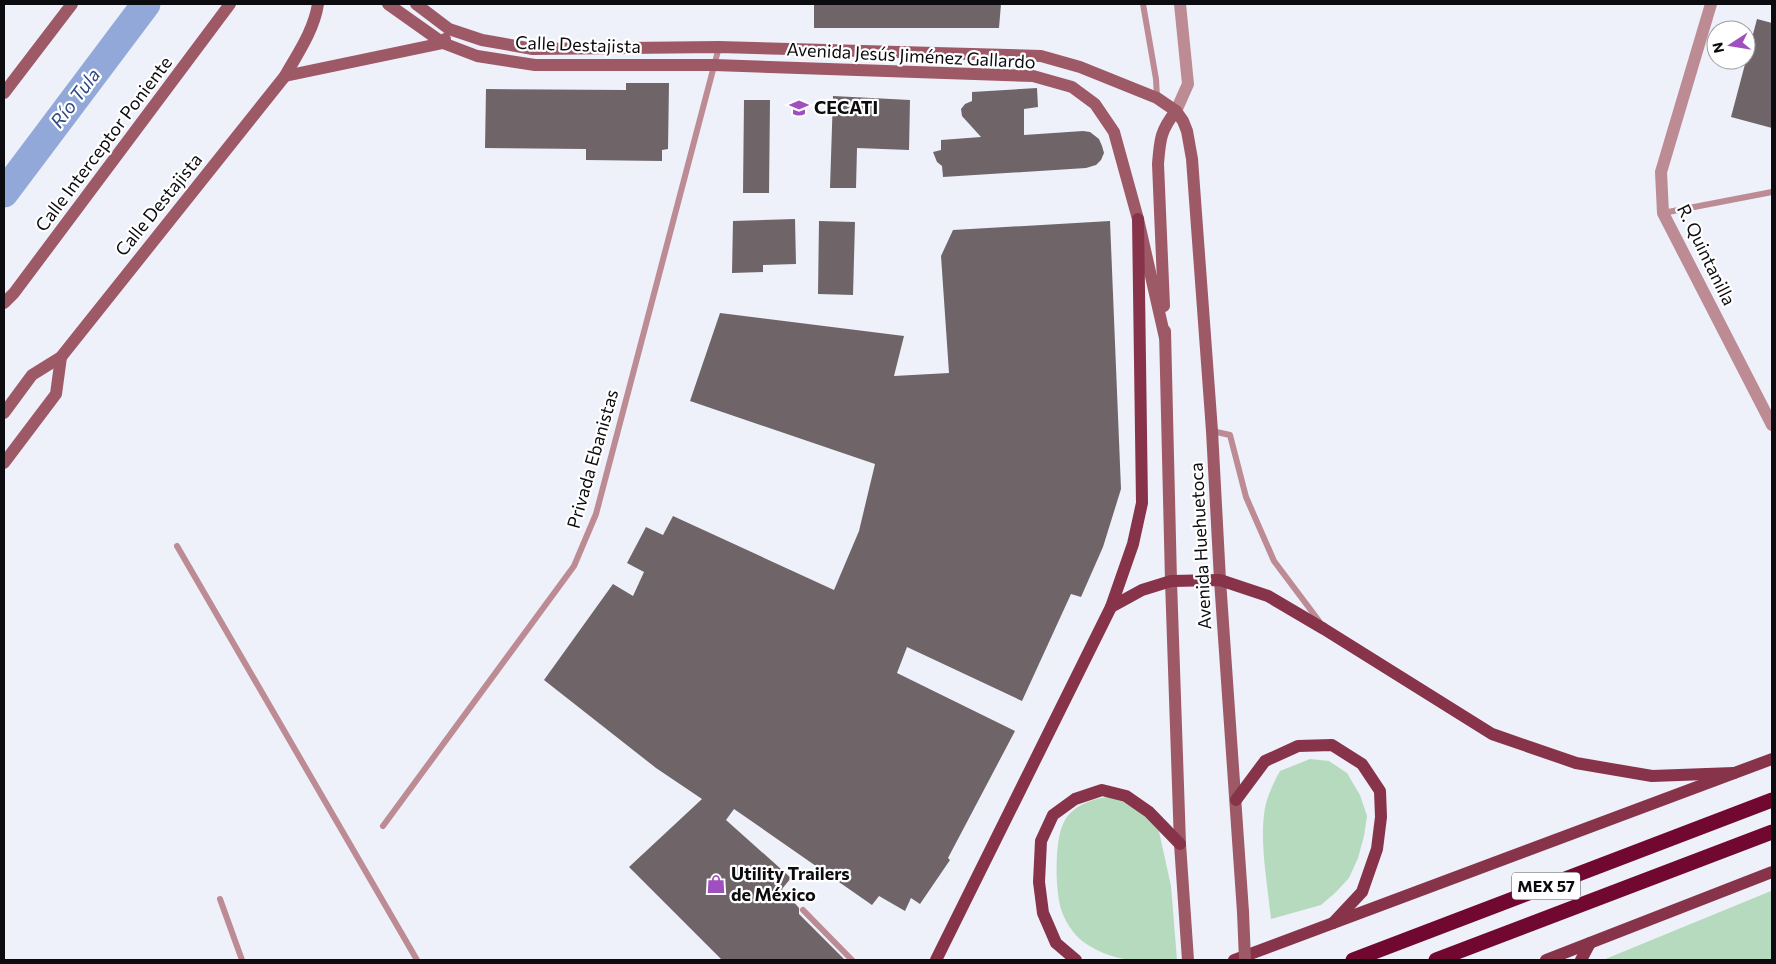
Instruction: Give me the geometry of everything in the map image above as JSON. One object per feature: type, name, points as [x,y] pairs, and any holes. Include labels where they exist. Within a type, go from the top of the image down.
[{"type":"highway","name":"MEX 57","points":[[1353,960],[1772,800]]},
{"type":"highway","name":"MEX 57","points":[[1436,960],[1772,832]]},
{"type":"main road","points":[[4,93],[72,4]]},
{"type":"main road","name":"Calle Interceptor Poniente","points":[[4,303],[14,293],[230,4]]},
{"type":"main road","name":"Calle Destajista","points":[[4,413],[32,375],[61,357],[285,76],[306,40],[317,13],[318,4]]},
{"type":"main road","name":"Calle Destajista","points":[[388,4],[443,42],[477,56],[534,65],[714,65]]},
{"type":"main road","name":"Calle Destajista","points":[[416,4],[449,29],[482,40],[533,49],[718,46]]},
{"type":"main road","points":[[285,76],[443,42],[449,29]]},
{"type":"main road","name":"Avenida Jesús Jiménez Gallardo","points":[[718,46],[1041,56],[1080,66],[1157,98],[1176,111],[1187,131]]},
{"type":"main road","name":"Avenida Jesús Jiménez Gallardo","points":[[714,65],[1033,76],[1072,87],[1095,104],[1114,132],[1138,219],[1166,338]]},
{"type":"main road","points":[[1166,338],[1158,164],[1164,126],[1176,111]]},
{"type":"main road","name":"Avenida Huehuetoca","points":[[1187,131],[1192,160],[1212,431],[1220,580],[1246,960]]},
{"type":"main road","points":[[936,960],[1111,607],[1133,544],[1142,503],[1138,219]]},
{"type":"main road","name":"Avenida Huehuetoca","points":[[1166,338],[1171,581],[1180,844],[1188,960]]},
{"type":"main road","points":[[4,463],[56,394],[61,357]]},
{"type":"main road","points":[[1111,607],[1142,590],[1171,581],[1220,580],[1268,596],[1324,628],[1492,734],[1576,763],[1652,776],[1734,773]]},
{"type":"main road","points":[[1236,800],[1265,761],[1298,746],[1332,746],[1362,764],[1380,791],[1381,817],[1377,849],[1362,892],[1332,924]]},
{"type":"main road","points":[[1234,960],[1772,759]]},
{"type":"main road","points":[[1076,960],[1056,942],[1043,913],[1039,882],[1042,841],[1053,815],[1076,798],[1102,790],[1126,796],[1149,812],[1180,844]]},
{"type":"main road","points":[[1546,960],[1772,872]]},
{"type":"main road","points":[[1581,960],[1590,943]]},
{"type":"street","points":[[1176,111],[1188,84],[1180,4]]},
{"type":"street","name":"R. Quintanilla","points":[[1711,4],[1661,172],[1663,212],[1772,425]]},
{"type":"lane","points":[[1143,4],[1156,79],[1157,98]]},
{"type":"lane","name":"Privada Ebanistas","points":[[383,826],[574,566],[596,514],[718,46]]},
{"type":"lane","points":[[1663,212],[1772,192]]},
{"type":"lane","points":[[1212,431],[1230,435],[1246,498],[1274,561],[1324,628]]},
{"type":"lane","points":[[176,546],[416,960]]},
{"type":"lane","points":[[220,899],[242,960]]},
{"type":"lane","points":[[803,910],[852,960]]},
{"type":"green space","points":[[1310,759],[1329,761],[1347,773],[1360,795],[1367,816],[1364,836],[1358,858],[1349,878],[1335,893],[1321,905],[1271,919],[1263,840],[1266,804],[1280,771]]},
{"type":"green space","points":[[1109,797],[1123,799],[1158,827],[1171,886],[1177,960],[1131,960],[1099,951],[1076,935],[1062,912],[1058,892],[1057,853],[1058,841],[1064,822],[1072,811],[1078,807],[1096,799]]},
{"type":"green space","points":[[1771,891],[1772,960],[1603,960]]},
{"type":"building","points":[[814,4],[1001,4],[999,28],[814,28]]},
{"type":"building","points":[[1757,19],[1772,23],[1772,128],[1731,117],[1743,70],[1756,70]]},
{"type":"building","points":[[626,83],[669,83],[668,149],[662,150],[662,161],[586,160],[586,149],[485,148],[486,89],[626,90]]},
{"type":"building","points":[[1037,88],[1038,107],[1024,109],[1024,135],[1090,132],[1099,139],[1104,153],[1096,165],[1086,168],[943,177],[942,166],[937,162],[933,152],[941,150],[941,140],[981,137],[962,116],[961,109],[965,104],[972,101],[972,92]]},
{"type":"building","points":[[833,96],[910,100],[909,150],[857,148],[856,188],[830,188]]},
{"type":"building","points":[[744,100],[770,100],[769,193],[743,193]]},
{"type":"building","points":[[795,219],[796,264],[763,265],[763,272],[732,273],[733,221]]},
{"type":"building","points":[[819,221],[855,222],[853,295],[818,294]]},
{"type":"building","points":[[1110,221],[1121,489],[1103,547],[1081,597],[1071,594],[1022,701],[907,647],[897,673],[1015,731],[948,858],[950,860],[920,904],[911,898],[905,911],[879,896],[872,905],[734,809],[726,820],[791,878],[782,889],[799,908],[799,914],[845,960],[722,960],[629,867],[702,799],[656,768],[544,680],[613,584],[633,596],[644,572],[627,563],[646,527],[663,535],[673,516],[834,590],[859,531],[875,464],[690,401],[720,313],[904,336],[894,376],[949,373],[941,256],[953,230]]},
{"type":"waterway","name":"Río Tula","points":[[4,193],[146,4]]},
{"type":"place","name":"CECATI","points":[[799,108]]},
{"type":"place","name":"Utility Trailers de México","points":[[716,884]]}]
